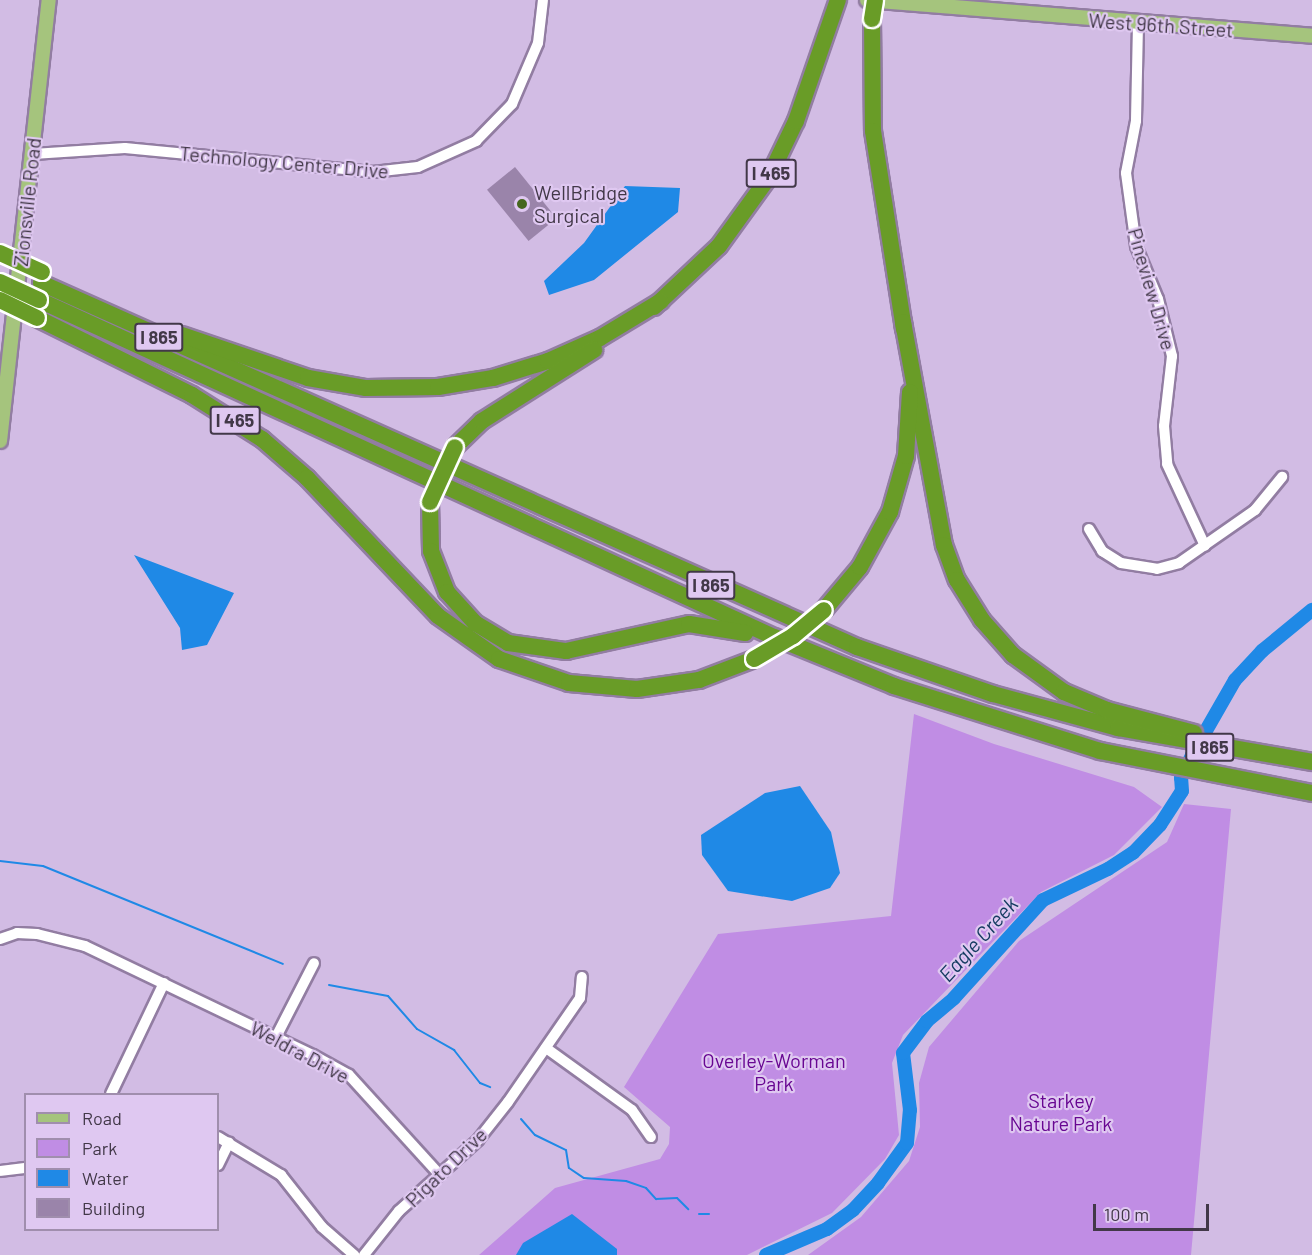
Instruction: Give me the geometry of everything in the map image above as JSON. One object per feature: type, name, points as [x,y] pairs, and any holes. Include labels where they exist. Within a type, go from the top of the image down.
[{"type":"highway","name":"I 465","points":[[0,300],[192,394],[262,439],[307,478],[438,616],[499,659],[569,683],[637,689],[699,680],[754,659],[793,636],[824,610],[867,556],[900,482],[910,403],[903,322],[873,131],[872,19],[875,0]]},
{"type":"highway","name":"I 465","points":[[0,253],[42,278],[253,363],[299,377],[373,388],[438,387],[521,371],[591,342],[661,301],[719,246],[769,177],[796,121],[836,8]]},
{"type":"highway","name":"I 865","points":[[0,264],[42,278],[846,643],[1003,697],[1163,731]]},
{"type":"highway","name":"I 865","points":[[0,282],[823,658],[985,718],[1145,761],[1312,793]]},
{"type":"highway","points":[[661,301],[621,334],[482,421],[455,447],[430,502],[431,551],[447,592],[475,623],[508,643],[566,651],[697,624],[734,629],[823,658]]},
{"type":"highway","points":[[903,322],[940,533],[972,606],[1001,644],[1052,684],[1090,704],[1163,731],[1312,762]]},
{"type":"main road","name":"Zionsville Road","points":[[0,441],[49,0]]},
{"type":"main road","name":"West 96th Street","points":[[867,0],[1138,24],[1312,36]]},
{"type":"street","name":"Technology Center Drive","points":[[33,153],[125,148],[373,172],[418,167],[476,141],[512,104],[530,72],[538,43],[543,0]]},
{"type":"street","name":"Pineview Drive","points":[[1138,24],[1136,122],[1126,173],[1136,246],[1158,299],[1172,356],[1164,426],[1167,464],[1205,546]]},
{"type":"street","points":[[1089,529],[1102,551],[1138,569],[1179,562],[1205,546],[1263,503],[1282,477]]},
{"type":"street","name":"Weldra Drive","points":[[0,939],[17,933],[61,938],[164,983],[276,1037],[349,1076],[440,1175]]},
{"type":"street","points":[[276,1037],[314,963]]},
{"type":"street","name":"Pigato Drive","points":[[364,1255],[399,1211],[478,1140],[546,1048],[579,998],[582,977]]},
{"type":"street","points":[[112,1092],[164,983]]},
{"type":"street","points":[[546,1048],[632,1110],[651,1137]]},
{"type":"street","points":[[219,1137],[280,1175],[322,1227],[354,1255]]},
{"type":"street","points":[[219,1163],[229,1142]]},
{"type":"street","points":[[3,1168],[24,1168]]},
{"type":"green space","name":"Overley-Worman Park","points":[[914,714],[994,744],[1134,787],[1162,807],[1114,855],[1041,892],[903,1035],[892,1063],[899,1135],[885,1159],[832,1213],[747,1255],[479,1255],[555,1188],[660,1159],[669,1144],[670,1127],[624,1087],[718,934],[891,916]]},
{"type":"green space","name":"Starkey Nature Park","points":[[1184,804],[1231,809],[1191,1255],[808,1255],[861,1217],[909,1161],[920,1127],[919,1083],[929,1047],[1019,941],[1167,842]]},
{"type":"water","points":[[625,186],[680,188],[678,212],[594,280],[549,295],[544,281],[584,243]]},
{"type":"water","points":[[134,555],[234,593],[207,645],[182,650],[180,628]]},
{"type":"water","points":[[800,786],[831,832],[840,873],[830,888],[792,901],[728,891],[702,855],[701,835],[765,793]]},
{"type":"water","points":[[572,1214],[617,1249],[617,1255],[516,1255],[523,1243]]},
{"type":"building","name":"WellBridge Surgical","points":[[515,167],[557,218],[529,241],[487,190]]},
{"type":"waterway","name":"Eagle Creek","points":[[766,1255],[827,1229],[853,1210],[878,1183],[907,1143],[910,1110],[903,1053],[927,1021],[954,998],[1043,900],[1108,869],[1133,853],[1160,825],[1182,791],[1181,778],[1235,680],[1262,651],[1312,610]]},
{"type":"waterway","points":[[0,861],[43,866],[283,964]]},
{"type":"waterway","points":[[329,985],[388,996],[417,1029],[454,1050],[480,1083],[490,1087]]},
{"type":"waterway","points":[[521,1119],[535,1135],[566,1150],[569,1168],[584,1178],[626,1181],[646,1188],[656,1199],[677,1198],[688,1209]]},
{"type":"waterway","points":[[699,1214],[709,1214]]},
{"type":"place","name":"WellBridge Surgical","points":[[522,204]]}]
